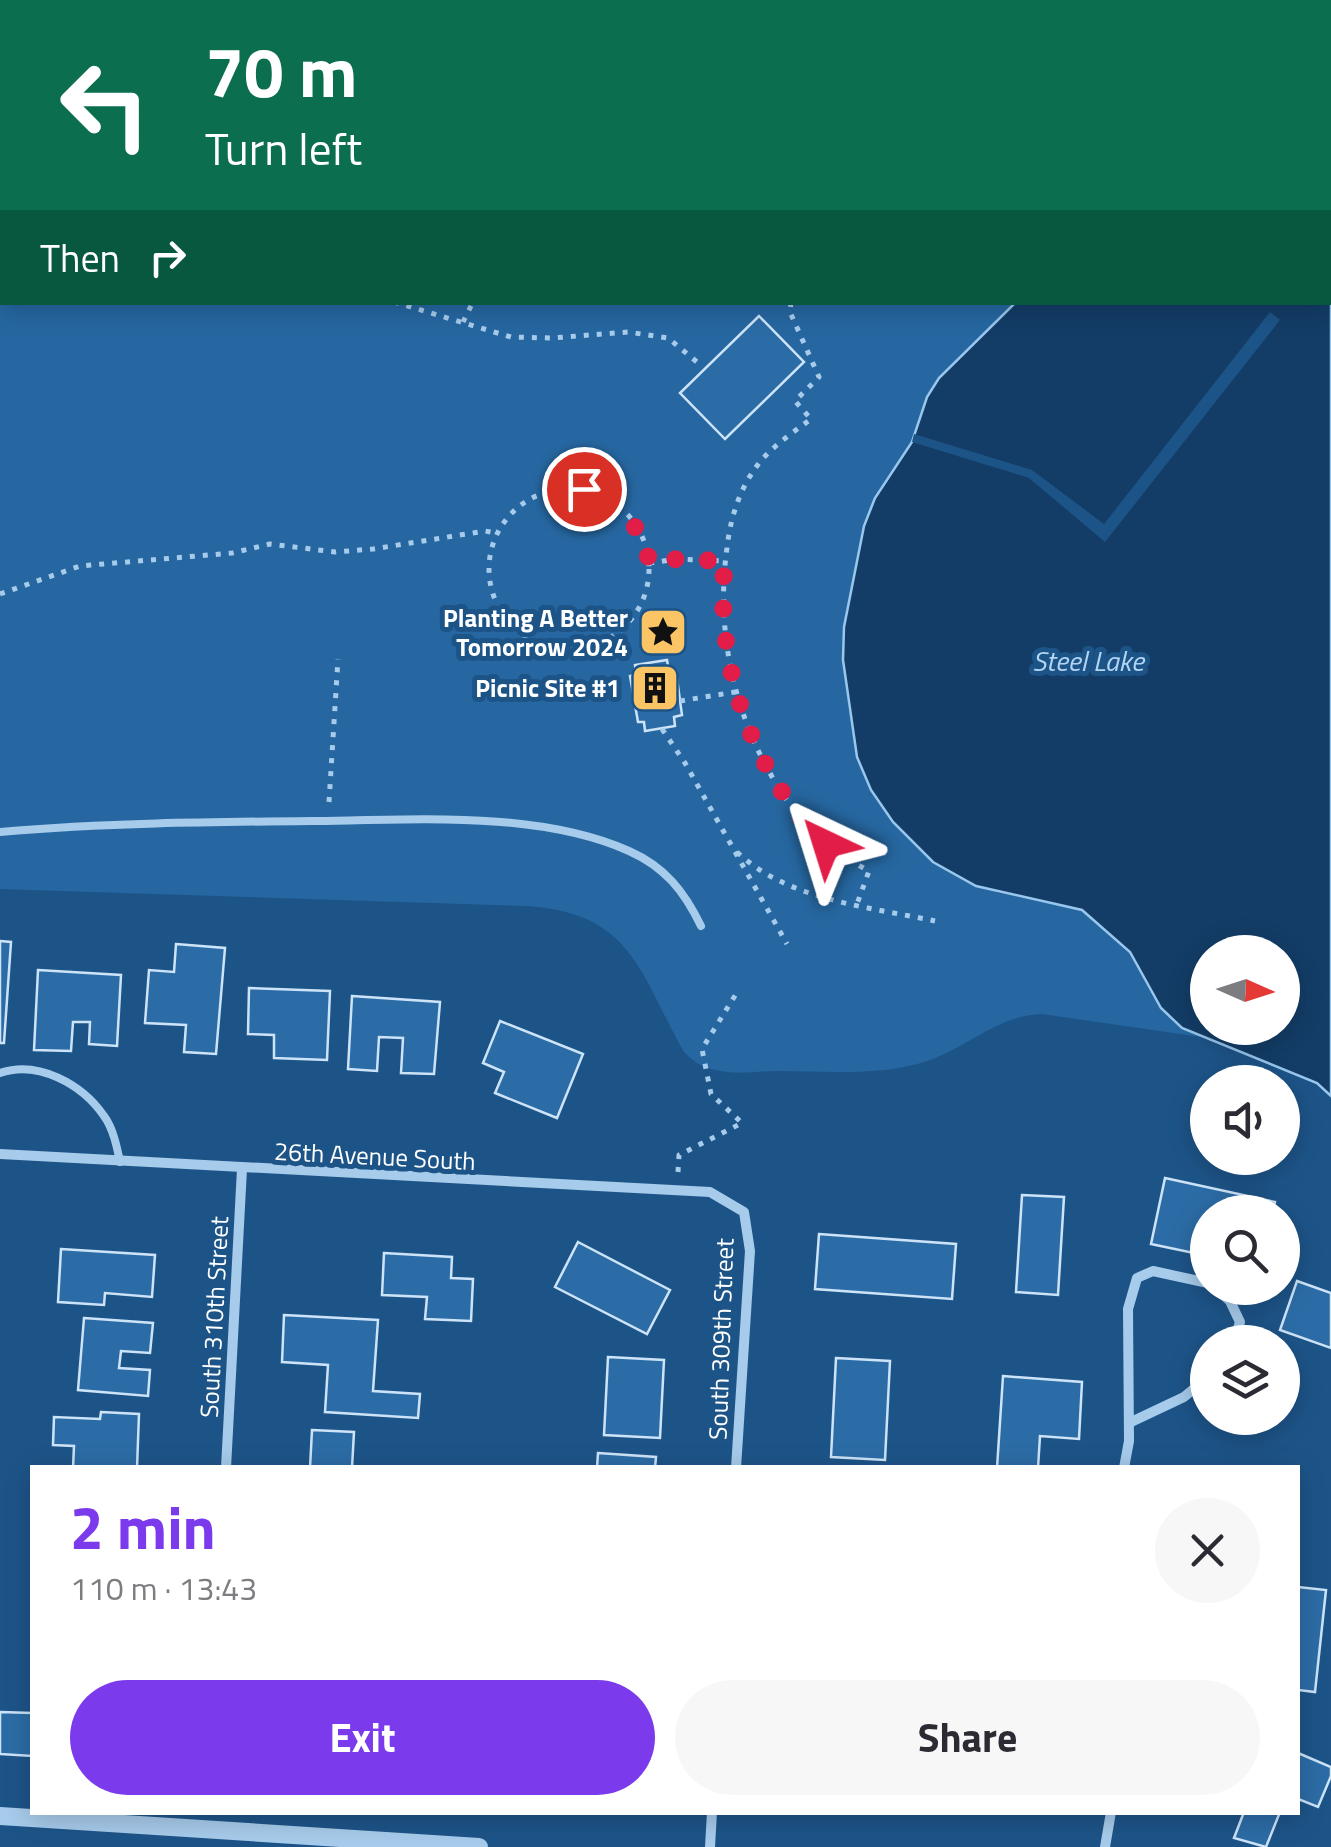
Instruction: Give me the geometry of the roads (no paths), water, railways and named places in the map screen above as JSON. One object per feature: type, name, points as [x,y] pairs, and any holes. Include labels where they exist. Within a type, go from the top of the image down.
[{"type":"street","name":"26th Avenue South","points":[[0,1154],[710,1192],[744,1212]]},
{"type":"street","name":"South 310th Street","points":[[226,1465],[242,1169]]},
{"type":"street","name":"South 309th Street","points":[[736,1465],[750,1251],[744,1212]]},
{"type":"street","points":[[1124,1465],[1129,1423],[1128,1309],[1136,1278],[1153,1270],[1190,1279]]},
{"type":"street","points":[[1129,1423],[1190,1392]]},
{"type":"street","points":[[710,1847],[712,1815]]},
{"type":"street","points":[[1105,1847],[1110,1815]]},
{"type":"street","points":[[0,1816],[207,1820],[479,1847]]},
{"type":"lane","points":[[0,832],[105,823],[329,820],[476,822],[568,832],[631,852],[672,878],[701,926]]},
{"type":"lane","points":[[0,1072],[14,1068],[50,1072],[81,1091],[106,1117],[120,1162]]},
{"type":"water","name":"Steel Lake","points":[[1013,305],[1331,305],[1331,1096],[1317,1083],[1300,1076],[1300,1065],[1273,1065],[1224,1045],[1300,1045],[1300,935],[1190,935],[1190,1031],[1161,1008],[1130,952],[1082,910],[976,886],[933,862],[893,822],[871,790],[857,757],[843,660],[844,627],[864,526],[875,498],[912,442],[927,397],[939,378]]},
{"type":"place","name":"Planting A Better Tomorrow 2024","points":[[663,632]]},
{"type":"place","name":"Picnic Site #1","points":[[655,688]]}]
